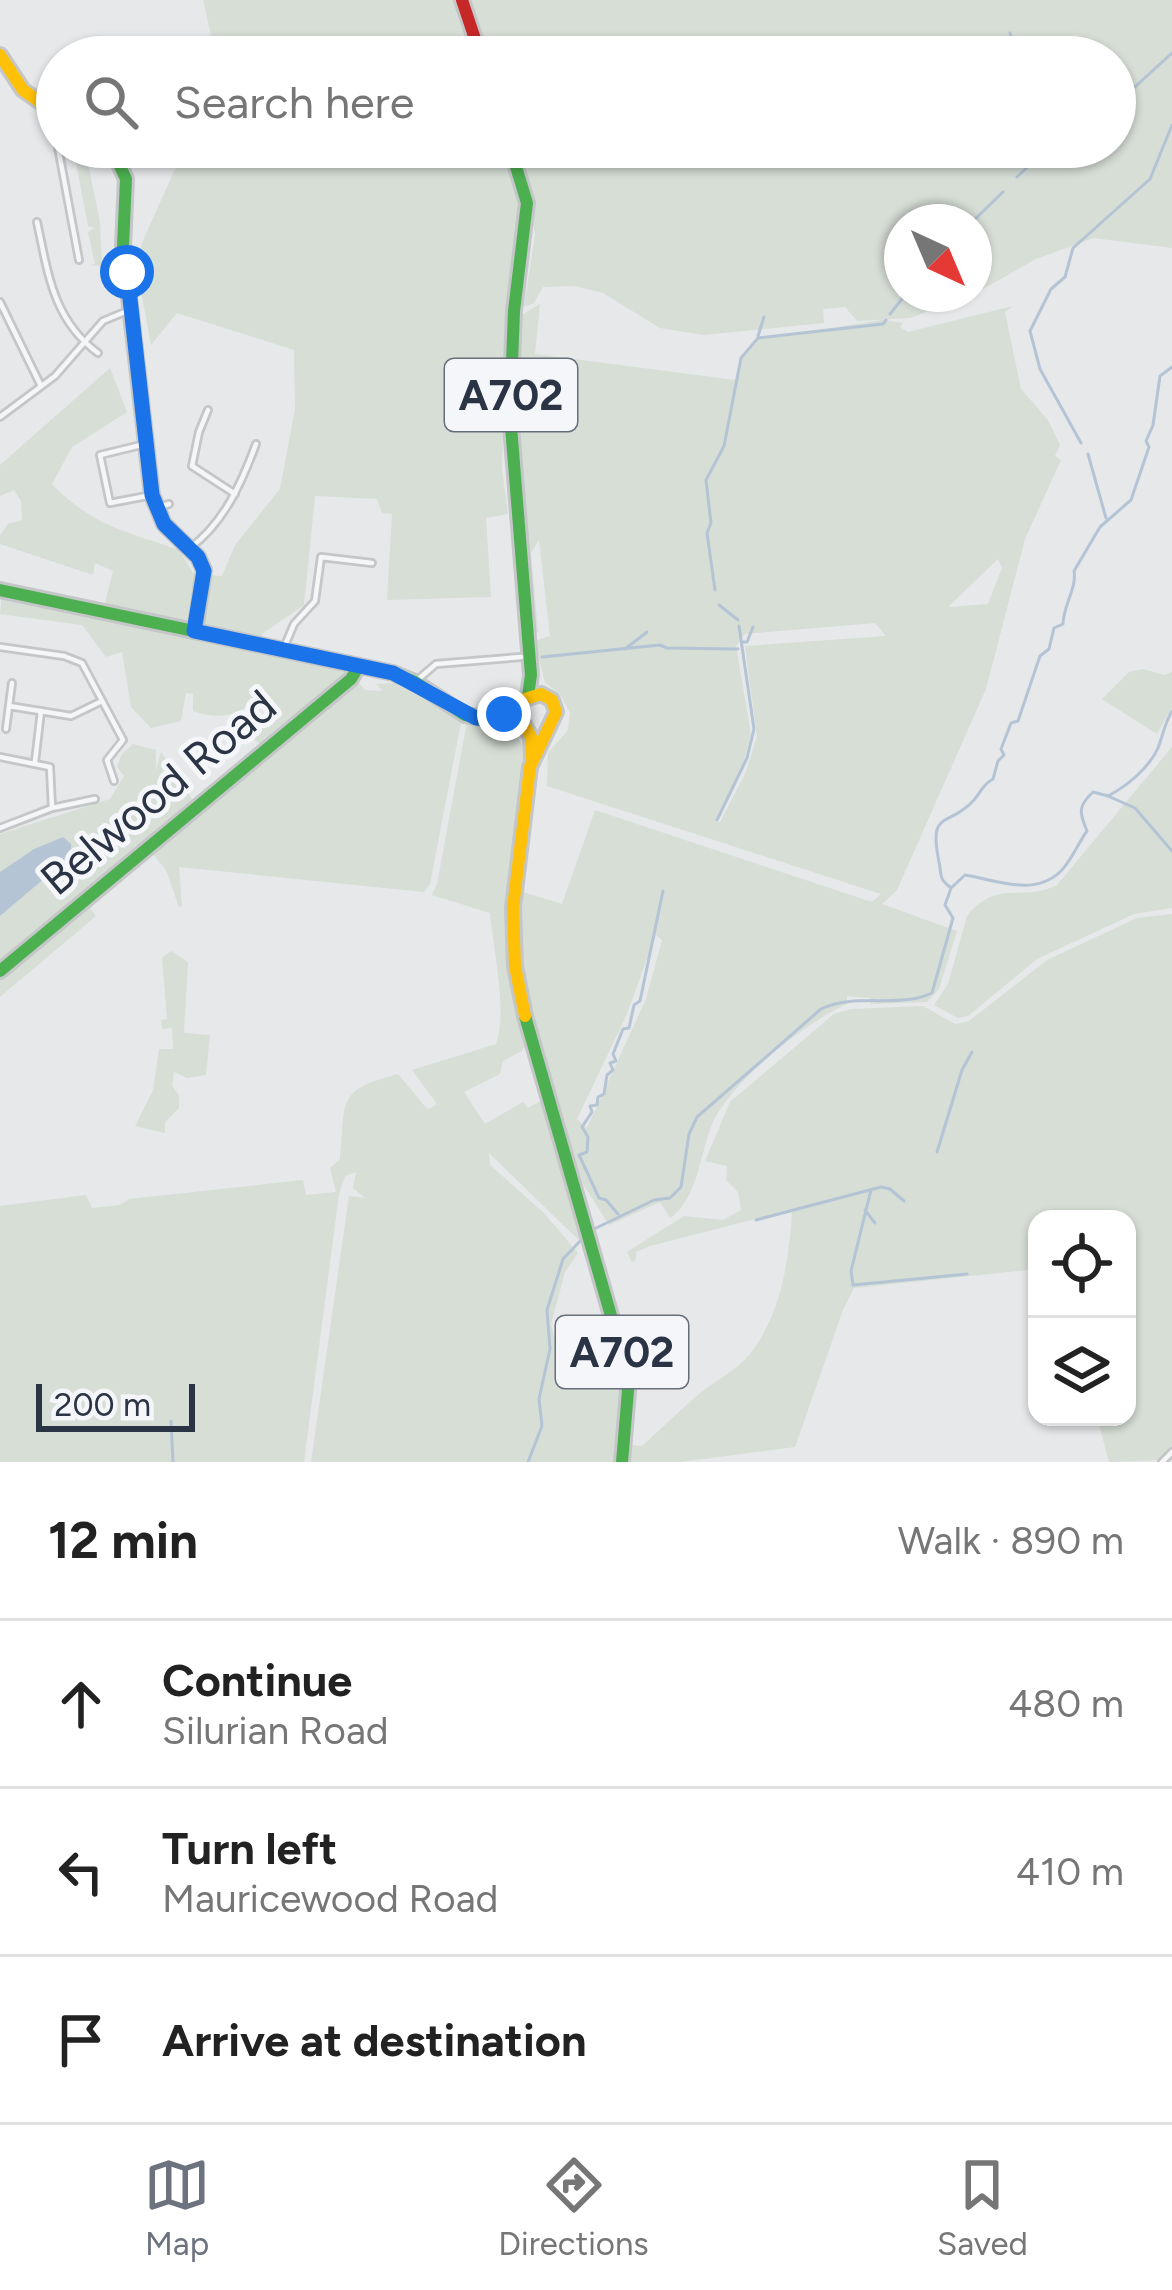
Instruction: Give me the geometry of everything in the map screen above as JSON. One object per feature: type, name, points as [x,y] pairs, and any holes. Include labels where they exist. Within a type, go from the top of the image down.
[{"type":"main road","points":[[462,0],[475,36]]},
{"type":"main road","points":[[0,55],[20,86],[36,99]]},
{"type":"main road","points":[[121,168],[126,179],[123,246],[146,442],[171,533],[190,548],[204,571],[194,631]]},
{"type":"main road","name":"A702","points":[[517,168],[527,203],[514,311],[510,414],[531,675],[524,726],[533,745],[513,908],[514,966],[624,1361],[628,1391],[622,1462]]},
{"type":"main road","points":[[0,590],[393,673],[416,682],[465,715],[537,732],[548,728]]},
{"type":"main road","name":"Belwood Road","points":[[0,971],[351,679],[358,667]]},
{"type":"main road","points":[[492,719],[529,698]]},
{"type":"main road","name":"A702","points":[[529,698],[555,706],[555,719],[532,758]]},
{"type":"street","points":[[62,168],[79,260]]},
{"type":"street","points":[[37,222],[50,285],[66,322],[98,352]]},
{"type":"street","points":[[0,302],[41,386]]},
{"type":"street","points":[[1,413],[55,376],[103,321],[132,309]]},
{"type":"street","points":[[208,410],[192,466],[235,494]]},
{"type":"street","points":[[146,442],[100,455],[110,503],[159,502]]},
{"type":"street","points":[[190,548],[235,494],[256,444]]},
{"type":"street","points":[[284,650],[294,624],[315,601],[321,557],[372,563]]},
{"type":"street","points":[[0,646],[79,660],[123,740],[106,760],[114,782]]},
{"type":"street","points":[[416,682],[436,664],[520,657]]},
{"type":"street","points":[[6,729],[12,682]]},
{"type":"street","points":[[9,706],[75,716],[102,701]]},
{"type":"street","points":[[34,762],[41,711]]},
{"type":"street","points":[[0,757],[52,770],[52,808]]},
{"type":"street","points":[[0,828],[52,808],[95,799]]},
{"type":"street","points":[[1162,1462],[1172,1452]]},
{"type":"shaded area","points":[[203,0],[457,0],[470,36],[211,36]]},
{"type":"shaded area","points":[[467,0],[1172,0],[1172,248],[1094,238],[1036,259],[992,284],[992,204],[884,204],[884,312],[926,312],[910,318],[857,321],[845,307],[823,309],[824,323],[704,335],[660,328],[603,293],[574,286],[543,287],[534,303],[524,307],[535,234],[521,168],[1136,168],[1136,36],[479,36]]},
{"type":"shaded area","points":[[77,168],[89,168],[100,222],[102,266],[90,265],[95,264],[88,232],[94,228],[88,226]]},
{"type":"shaded area","points":[[512,168],[522,208],[506,322],[502,469],[508,514],[486,518],[491,597],[387,600],[392,514],[382,513],[377,499],[315,496],[304,605],[262,634],[261,642],[104,606],[113,571],[95,563],[93,575],[0,544],[8,524],[22,520],[21,501],[14,490],[0,496],[0,465],[110,368],[127,412],[72,447],[52,484],[81,510],[179,550],[194,574],[222,576],[235,545],[280,489],[295,409],[294,350],[177,313],[151,345],[141,291],[145,281],[141,245],[175,169]]},
{"type":"shaded area","points":[[540,304],[535,354],[735,380],[739,363],[759,339],[882,320],[903,323],[900,327],[908,332],[1013,306],[1005,312],[1021,389],[1048,420],[1060,445],[1055,456],[1061,460],[1025,539],[986,689],[897,890],[882,904],[957,931],[939,989],[927,1002],[871,1004],[870,998],[847,996],[847,1004],[774,1053],[725,1102],[710,1130],[687,1199],[670,1218],[660,1202],[609,1225],[583,1184],[536,1039],[520,956],[523,892],[562,904],[595,810],[872,902],[881,894],[547,786],[548,753],[568,730],[570,713],[561,696],[545,682],[534,641],[550,636],[539,540],[531,553],[538,632],[530,633],[522,554],[518,395],[522,315]],"holes":[[[998,559],[1002,568],[988,604],[948,607]],[[875,623],[886,636],[745,646],[757,737],[745,774],[716,822],[743,765],[751,734],[736,646],[745,634]],[[656,935],[662,940],[646,999],[587,1128],[577,1119],[626,1016]]]},
{"type":"shaded area","points":[[2,594],[352,672],[246,762],[260,744],[254,739],[272,710],[257,696],[236,712],[211,715],[193,711],[193,694],[186,693],[181,721],[151,728],[131,707],[122,652],[106,657],[82,625],[0,614]]},
{"type":"shaded area","points":[[1143,669],[1165,675],[1172,672],[1172,707],[1157,734],[1102,699],[1129,672]]},
{"type":"shaded area","points":[[355,679],[365,690],[382,691],[377,684],[406,682],[462,717],[430,884],[424,892],[179,867],[179,907],[166,870],[149,849]]},
{"type":"shaded area","points":[[467,722],[514,730],[527,753],[508,904],[526,1042],[523,1050],[503,1061],[500,1074],[464,1092],[485,1124],[523,1102],[528,1108],[544,1099],[587,1248],[489,1153],[490,1165],[544,1213],[578,1253],[565,1272],[551,1324],[558,1352],[589,1357],[590,1386],[620,1385],[617,1462],[311,1462],[349,1196],[365,1198],[353,1188],[356,1172],[345,1176],[339,1194],[304,1462],[0,1462],[0,1206],[86,1195],[92,1208],[120,1205],[129,1199],[303,1180],[306,1195],[336,1192],[330,1168],[340,1159],[344,1111],[354,1093],[398,1074],[428,1110],[437,1104],[412,1070],[496,1044],[500,998],[490,913],[432,895]]},
{"type":"shaded area","points":[[133,744],[156,750],[156,770],[161,752],[192,799],[179,816],[0,966],[0,916],[73,849],[63,837],[0,872],[0,834],[110,799],[124,776],[117,767],[122,754]]},
{"type":"shaded area","points":[[1172,747],[1172,908],[1134,914],[1037,959],[968,1016],[958,1018],[934,1005],[948,984],[967,916],[978,904],[1000,894],[1057,885]]},
{"type":"shaded area","points":[[87,904],[96,916],[0,997],[0,978]]},
{"type":"shaded area","points":[[1172,914],[1172,1448],[1161,1460],[1109,1462],[1099,1426],[1136,1426],[1136,1210],[1028,1210],[1028,1270],[854,1288],[795,1447],[680,1462],[627,1462],[630,1445],[642,1446],[744,1360],[761,1338],[782,1286],[792,1212],[872,1189],[650,1246],[636,1252],[632,1262],[627,1252],[684,1216],[723,1220],[741,1210],[738,1192],[726,1180],[727,1166],[705,1161],[730,1102],[834,1014],[923,1006],[955,1024],[969,1021],[1047,960],[1137,918]]},
{"type":"shaded area","points":[[171,951],[188,962],[184,1033],[210,1035],[206,1075],[187,1078],[174,1072],[172,1086],[179,1095],[179,1108],[165,1122],[165,1133],[135,1126],[153,1090],[159,1049],[173,1049],[172,1028],[162,1029],[161,1020],[167,1019],[162,958]]},
{"type":"water","points":[[63,837],[71,844],[72,855],[0,916],[0,872]]},
{"type":"waterway","points":[[1136,86],[1172,53]]},
{"type":"waterway","points":[[1081,443],[1040,369],[1030,331],[1051,289],[1065,277],[1073,248],[1150,179],[1172,125]]},
{"type":"waterway","points":[[1017,177],[1026,168]]},
{"type":"waterway","points":[[991,204],[1003,192]]},
{"type":"waterway","points":[[758,336],[764,317]]},
{"type":"waterway","points":[[715,590],[706,480],[724,446],[741,358],[758,338],[886,320]]},
{"type":"waterway","points":[[950,887],[941,876],[938,826],[965,809],[993,779],[1040,656],[1049,649],[1054,628],[1063,624],[1074,571],[1100,527],[1131,500],[1149,447],[1146,441],[1160,376],[1172,367]]},
{"type":"waterway","points":[[1088,454],[1106,518]]},
{"type":"waterway","points":[[719,605],[738,620]]},
{"type":"waterway","points":[[717,820],[747,758],[754,729],[739,626]]},
{"type":"waterway","points":[[743,642],[753,627]]},
{"type":"waterway","points":[[625,649],[647,632]]},
{"type":"waterway","points":[[542,657],[660,645],[738,649]]},
{"type":"waterway","points":[[592,1230],[654,1200],[670,1198],[681,1187],[689,1134],[697,1117],[821,1009],[932,993],[953,918],[945,905],[951,888],[965,875],[1026,885],[1060,872],[1087,831],[1082,805],[1093,792],[1108,796],[1143,769],[1158,748],[1172,711]]},
{"type":"waterway","points":[[1108,796],[1135,808],[1172,851]]},
{"type":"waterway","points":[[618,1214],[599,1198],[579,1155],[587,1152],[588,1137],[582,1127],[592,1112],[590,1106],[597,1105],[604,1094],[607,1075],[613,1070],[610,1063],[616,1061],[613,1054],[640,1001],[663,891]]},
{"type":"waterway","points":[[937,1152],[972,1052]]},
{"type":"waterway","points":[[756,1220],[881,1187],[904,1201]]},
{"type":"waterway","points":[[871,1190],[851,1271],[853,1285],[967,1274]]},
{"type":"waterway","points":[[865,1210],[875,1223]]},
{"type":"waterway","points":[[528,1462],[542,1426],[539,1399],[550,1349],[547,1310],[563,1259],[585,1236]]},
{"type":"waterway","points":[[171,1421],[173,1462]]},
{"type":"traffic: fast","points":[[121,168],[126,179],[123,246],[152,495],[164,524],[198,557],[204,570],[195,631]]},
{"type":"traffic: fast","points":[[516,168],[527,203],[514,311],[510,414],[531,675],[528,696]]},
{"type":"traffic: fast","points":[[0,590],[393,673],[465,715],[521,724]]},
{"type":"traffic: fast","points":[[0,971],[351,679],[358,667]]},
{"type":"traffic: fast","points":[[525,1016],[624,1361],[628,1391],[622,1462]]},
{"type":"traffic: slow","points":[[0,55],[23,90],[36,99]]},
{"type":"traffic: slow","points":[[525,1016],[515,966],[513,908],[530,767],[556,712],[552,700],[541,694],[522,700],[517,712],[531,737],[532,758]]},
{"type":"traffic: jam","points":[[462,0],[474,36]]},
{"type":"route","points":[[127,272],[152,495],[164,524],[198,557],[204,571],[194,631],[393,673],[476,718],[504,714]]}]
